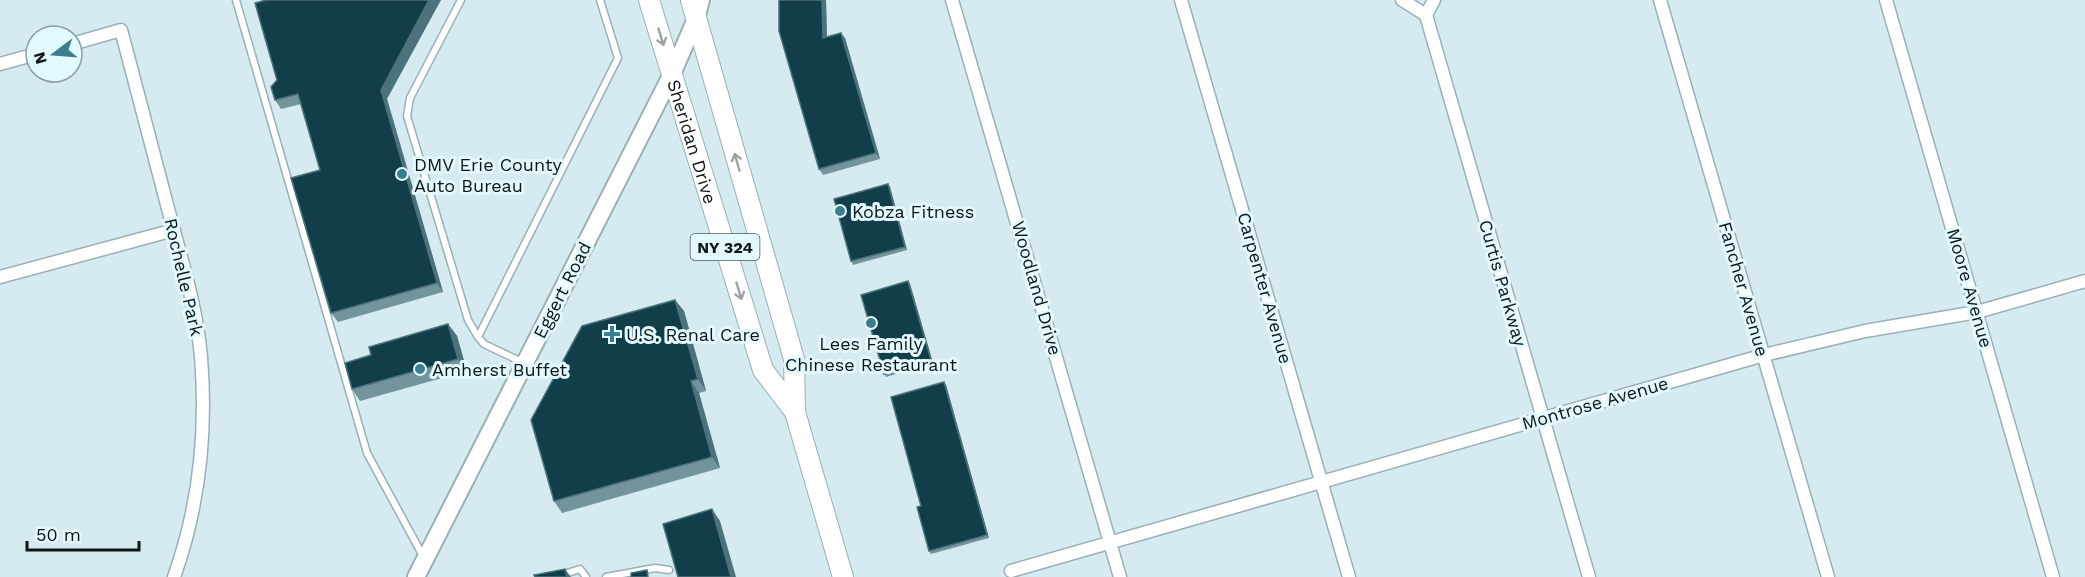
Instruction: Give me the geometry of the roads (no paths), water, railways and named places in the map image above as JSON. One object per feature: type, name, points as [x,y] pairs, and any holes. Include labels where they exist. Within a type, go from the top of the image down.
[{"type":"main road","name":"Sheridan Drive","points":[[649,0],[764,370],[795,412]]},
{"type":"main road","name":"Sheridan Drive","points":[[691,0],[794,359],[795,412],[843,577]]},
{"type":"street","name":"Eggert Road","points":[[416,577],[672,74],[696,19],[701,0]]},
{"type":"street","name":"Woodland Drive","points":[[952,0],[1120,577]]},
{"type":"street","name":"Carpenter Avenue","points":[[1181,0],[1349,577]]},
{"type":"street","points":[[1402,0],[1426,15],[1434,0]]},
{"type":"street","name":"Fancher Avenue","points":[[1660,0],[1828,577]]},
{"type":"street","name":"Moore Avenue","points":[[1886,0],[2054,577]]},
{"type":"street","name":"Curtis Parkway","points":[[1426,15],[1588,577]]},
{"type":"street","name":"Rochelle Park","points":[[84,41],[121,30],[189,289],[199,345],[203,406],[201,457],[189,528],[174,577]]},
{"type":"street","points":[[0,64],[24,57]]},
{"type":"street","points":[[0,277],[174,230]]},
{"type":"street","name":"Montrose Avenue","points":[[1011,571],[1764,355],[1865,331],[1977,312],[2085,281]]},
{"type":"lane","points":[[236,0],[367,453],[424,559]]},
{"type":"lane","points":[[461,0],[410,98],[407,116],[468,320],[484,344],[525,363]]},
{"type":"lane","points":[[478,338],[618,58],[600,0]]},
{"type":"lane","points":[[606,577],[655,568],[669,570]]},
{"type":"lane","points":[[555,577],[580,569],[586,577]]},
{"type":"place","name":"DMV Erie County Auto Bureau","points":[[402,174]]},
{"type":"place","name":"Kobza Fitness","points":[[840,211]]},
{"type":"place","name":"Lees Family Chinese Restaurant","points":[[871,323]]},
{"type":"place","name":"U.S. Renal Care","points":[[612,334]]},
{"type":"place","name":"Amherst Buffet","points":[[420,369]]}]
